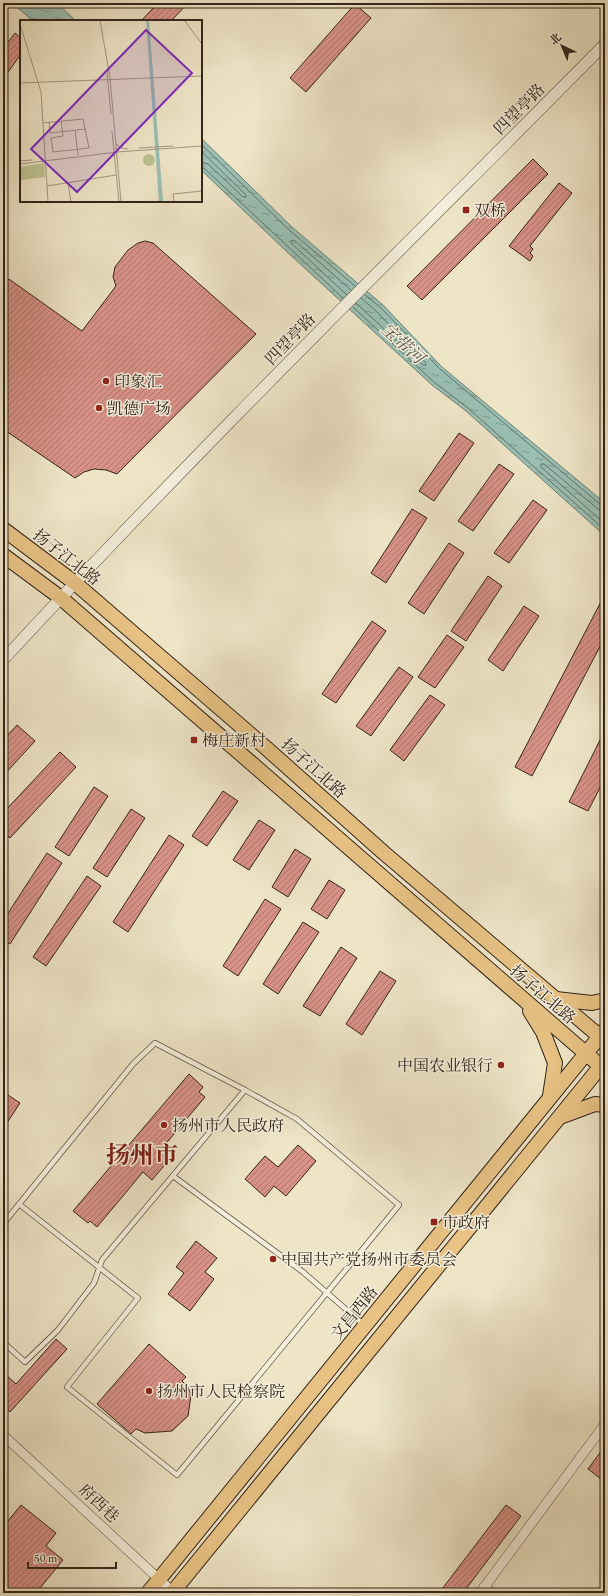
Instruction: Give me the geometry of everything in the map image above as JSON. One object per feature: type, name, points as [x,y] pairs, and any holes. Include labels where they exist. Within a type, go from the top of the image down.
[{"type":"main road","name":"扬子江北路","points":[[3,529],[75,583],[265,747],[384,853],[556,999],[603,1036]]},
{"type":"main road","name":"扬子江北路","points":[[3,554],[61,598],[524,1000],[586,1053],[604,1066]]},
{"type":"main road","points":[[556,999],[592,1003],[605,1000]]},
{"type":"main road","points":[[524,1000],[543,1032],[555,1063],[550,1097]]},
{"type":"main road","name":"文昌西路","points":[[148,1593],[550,1097],[586,1053],[603,1036]]},
{"type":"main road","points":[[173,1593],[560,1117],[604,1066]]},
{"type":"main road","points":[[560,1117],[595,1104],[605,1105]]},
{"type":"street","name":"四望亭路","points":[[3,660],[75,583],[340,310],[605,44]]},
{"type":"street","points":[[493,1593],[482,1590],[605,1424]]},
{"type":"street","name":"府西巷","points":[[3,1435],[173,1593]]},
{"type":"lane","points":[[3,1224],[19,1204],[133,1064],[155,1043],[297,1119],[399,1205],[178,1475],[67,1387],[138,1298],[19,1204]]},
{"type":"lane","points":[[3,1342],[25,1362],[58,1330],[94,1283],[102,1260],[245,1090]]},
{"type":"lane","points":[[173,1176],[303,1272],[365,1326]]},
{"type":"water","points":[[12,3],[57,3],[75,20],[32,20]]},
{"type":"water","name":"宝带河","points":[[202,139],[292,227],[383,305],[442,367],[605,503],[605,536],[466,411],[432,385],[285,250],[202,171]]},
{"type":"building","points":[[158,3],[188,3],[172,20],[142,20]]},
{"type":"building","points":[[355,4],[371,18],[306,92],[290,78]]},
{"type":"building","points":[[15,33],[20,37],[20,55],[3,79],[3,49]]},
{"type":"building","points":[[533,159],[548,174],[422,300],[407,286]]},
{"type":"building","points":[[559,183],[572,193],[530,246],[533,249],[530,253],[533,256],[530,261],[509,246]]},
{"type":"building","name":"印象汇","points":[[145,241],[153,243],[256,334],[117,474],[106,470],[94,469],[84,472],[75,478],[3,429],[3,288],[9,279],[82,331],[116,286],[113,277],[115,267],[128,250],[138,243]]},
{"type":"building","points":[[459,433],[474,443],[434,501],[419,491]]},
{"type":"building","points":[[499,464],[514,474],[473,531],[458,521]]},
{"type":"building","points":[[533,500],[547,510],[509,563],[494,553]]},
{"type":"building","points":[[412,509],[427,518],[386,583],[371,573]]},
{"type":"building","points":[[449,543],[464,553],[424,614],[408,603]]},
{"type":"building","points":[[488,576],[502,586],[466,641],[451,631]]},
{"type":"building","points":[[605,594],[605,637],[532,776],[515,767]]},
{"type":"building","points":[[524,606],[539,616],[503,671],[488,660]]},
{"type":"building","points":[[372,621],[386,631],[336,703],[322,694]]},
{"type":"building","points":[[447,635],[464,647],[435,688],[418,677]]},
{"type":"building","points":[[399,667],[413,677],[371,736],[356,726]]},
{"type":"building","points":[[430,695],[445,705],[404,761],[390,750]]},
{"type":"building","points":[[17,725],[35,741],[3,776],[3,740]]},
{"type":"building","points":[[605,730],[605,778],[588,811],[569,802]]},
{"type":"building","points":[[60,752],[76,767],[10,838],[3,832],[3,813]]},
{"type":"building","points":[[94,787],[108,796],[69,856],[55,847]]},
{"type":"building","points":[[223,791],[238,801],[207,846],[192,836]]},
{"type":"building","points":[[131,809],[145,818],[107,877],[93,868]]},
{"type":"building","points":[[259,820],[275,830],[249,870],[233,860]]},
{"type":"building","points":[[169,835],[184,845],[128,932],[113,922]]},
{"type":"building","points":[[295,849],[311,859],[288,897],[272,887]]},
{"type":"building","points":[[47,853],[62,863],[10,944],[3,940],[3,921]]},
{"type":"building","points":[[87,876],[101,886],[46,966],[33,957]]},
{"type":"building","points":[[329,880],[345,890],[327,919],[311,909]]},
{"type":"building","points":[[265,899],[281,909],[238,976],[223,966]]},
{"type":"building","points":[[303,922],[319,932],[278,994],[263,984]]},
{"type":"building","points":[[341,947],[357,958],[320,1016],[303,1006]]},
{"type":"building","points":[[380,971],[396,981],[362,1035],[346,1024]]},
{"type":"building","name":"扬州市人民政府","points":[[189,1074],[203,1087],[199,1092],[205,1097],[159,1152],[169,1160],[152,1180],[143,1172],[97,1227],[90,1221],[88,1223],[73,1211]]},
{"type":"building","points":[[5,1093],[20,1103],[3,1129],[3,1096]]},
{"type":"building","points":[[298,1145],[316,1161],[286,1196],[274,1186],[265,1197],[245,1179],[265,1156],[278,1167]]},
{"type":"building","points":[[196,1241],[217,1258],[205,1272],[214,1279],[190,1311],[168,1294],[184,1273],[176,1267]]},
{"type":"building","points":[[56,1339],[67,1349],[10,1412],[3,1406],[3,1372],[16,1384]]},
{"type":"building","name":"扬州市人民检察院","points":[[149,1344],[186,1377],[182,1381],[188,1387],[191,1395],[188,1416],[172,1431],[145,1433],[136,1429],[131,1434],[97,1404]]},
{"type":"building","points":[[605,1446],[605,1482],[588,1469]]},
{"type":"building","points":[[21,1505],[56,1533],[46,1546],[63,1560],[36,1593],[3,1593],[3,1527]]},
{"type":"building","points":[[506,1505],[521,1516],[463,1593],[439,1593]]},
{"type":"place","name":"双桥","points":[[466,210]]},
{"type":"place","name":"印象汇","points":[[106,381]]},
{"type":"place","name":"凯德广场","points":[[99,408]]},
{"type":"place","name":"梅庄新村","points":[[194,740]]},
{"type":"place","name":"中国农业银行","points":[[501,1065]]},
{"type":"place","name":"扬州市人民政府","points":[[164,1125]]},
{"type":"place","name":"市政府","points":[[434,1222]]},
{"type":"place","name":"中国共产党扬州市委员会","points":[[273,1259]]},
{"type":"place","name":"扬州市人民检察院","points":[[149,1391]]},
{"type":"district","name":"扬州市","points":[[142,1154]]}]
